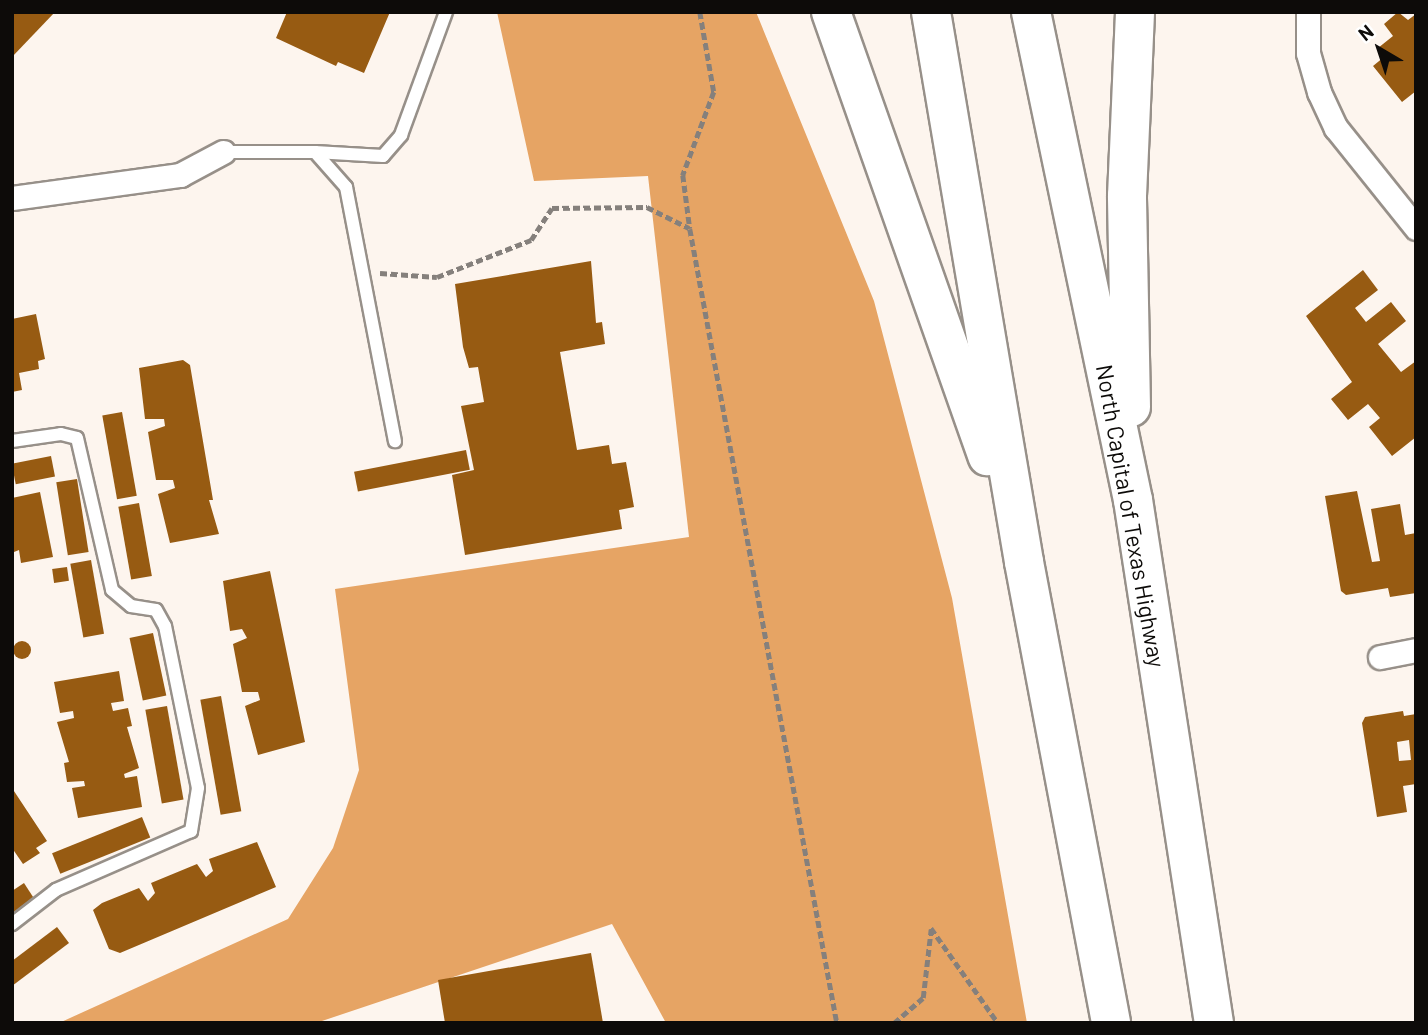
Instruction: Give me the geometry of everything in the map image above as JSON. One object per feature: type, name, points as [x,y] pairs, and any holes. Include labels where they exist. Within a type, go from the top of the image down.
[{"type":"highway","points":[[831,12],[1024,562]]},
{"type":"highway","points":[[931,12],[1024,562],[1111,1023]]},
{"type":"highway","name":"North Capital of Texas Highway","points":[[1031,12],[1133,500],[1214,1023]]},
{"type":"highway","points":[[1133,500],[1127,196],[1135,12]]},
{"type":"street","points":[[1308,12],[1308,53],[1319,92],[1336,128],[1413,218]]},
{"type":"street","points":[[12,198],[180,176],[223,152]]},
{"type":"street","points":[[1380,657],[1416,650]]},
{"type":"lane","points":[[223,152],[315,152],[383,156],[401,135],[446,12]]},
{"type":"lane","points":[[315,152],[346,187],[395,441]]},
{"type":"lane","points":[[12,441],[61,434],[77,438],[111,590],[131,606],[156,610],[164,626],[198,788],[191,831],[56,890],[12,924]]},
{"type":"path","points":[[700,12],[714,92],[683,175],[690,229],[837,1023]]},
{"type":"path","points":[[362,271],[437,277],[531,240],[552,208],[647,207],[690,229]]},
{"type":"path","points":[[894,1023],[923,998],[931,928],[998,1023]]},
{"type":"shaded area","points":[[497,12],[756,12],[874,301],[952,598],[1027,1023],[666,1023],[612,924],[316,1023],[59,1023],[288,919],[333,848],[359,770],[335,589],[689,537],[648,176],[534,181]]},
{"type":"building","points":[[12,12],[55,12],[12,57]]},
{"type":"building","points":[[287,12],[390,12],[364,73],[338,62],[336,66],[276,38]]},
{"type":"building","points":[[1398,12],[1408,20],[1416,14],[1416,91],[1402,102],[1373,66],[1384,57],[1378,48],[1393,36],[1384,24]]},
{"type":"building","points":[[591,261],[596,323],[602,322],[605,344],[560,352],[577,450],[609,445],[612,464],[626,462],[634,507],[619,510],[622,529],[465,555],[452,475],[474,470],[461,406],[484,402],[478,367],[469,368],[463,347],[455,284]]},
{"type":"building","points":[[1363,270],[1378,290],[1355,308],[1366,322],[1391,302],[1406,321],[1378,344],[1401,372],[1416,361],[1416,437],[1392,456],[1369,427],[1380,418],[1368,404],[1348,420],[1331,399],[1352,382],[1306,316]]},
{"type":"building","points":[[36,314],[45,359],[38,361],[39,369],[19,373],[22,390],[12,392],[12,319]]},
{"type":"building","points":[[183,360],[190,365],[213,500],[209,500],[219,534],[170,543],[158,494],[175,488],[173,480],[156,480],[148,432],[165,426],[164,419],[145,419],[139,368]]},
{"type":"building","points":[[122,412],[137,496],[117,499],[102,415]]},
{"type":"building","points":[[466,450],[470,470],[358,491],[354,472]]},
{"type":"building","points":[[51,456],[55,477],[16,484],[12,464]]},
{"type":"building","points":[[77,479],[89,552],[68,555],[56,482]]},
{"type":"building","points":[[1357,491],[1372,562],[1380,561],[1371,509],[1400,504],[1405,535],[1416,533],[1416,593],[1390,597],[1388,588],[1346,595],[1341,591],[1325,496]]},
{"type":"building","points":[[40,492],[53,557],[21,563],[19,550],[14,552],[12,562],[12,498]]},
{"type":"building","points":[[139,503],[152,576],[131,580],[118,507]]},
{"type":"building","points":[[91,560],[104,634],[83,638],[70,564]]},
{"type":"building","points":[[67,567],[69,581],[54,583],[52,569]]},
{"type":"building","points":[[270,571],[305,742],[258,755],[245,706],[260,700],[258,692],[242,692],[233,644],[247,638],[242,629],[230,631],[223,581]]},
{"type":"building","points":[[153,633],[166,696],[143,701],[130,638]]},
{"type":"building","points":[[22,641],[28,644],[31,650],[28,656],[22,659],[16,656],[13,650],[16,644]]},
{"type":"building","points":[[119,671],[124,701],[111,703],[113,711],[128,708],[132,726],[127,727],[139,768],[124,774],[125,778],[137,776],[142,807],[78,818],[72,788],[85,786],[84,781],[67,782],[64,763],[69,762],[57,722],[74,718],[73,711],[60,713],[54,682]]},
{"type":"building","points":[[221,696],[241,811],[221,815],[200,700]]},
{"type":"building","points":[[167,706],[183,800],[162,803],[145,710]]},
{"type":"building","points":[[1403,711],[1404,716],[1416,714],[1416,784],[1403,786],[1407,812],[1377,817],[1362,723],[1365,717]],"holes":[[[1409,740],[1411,760],[1399,761],[1397,742]]]},
{"type":"building","points":[[12,788],[47,841],[36,848],[40,853],[23,864],[12,848]]},
{"type":"building","points":[[142,817],[150,837],[60,874],[52,853]]},
{"type":"building","points":[[257,842],[276,887],[120,953],[109,949],[93,910],[102,903],[139,888],[148,901],[155,893],[151,883],[197,864],[206,877],[213,871],[209,859]]},
{"type":"building","points":[[24,883],[35,900],[12,916],[12,891]]},
{"type":"building","points":[[57,927],[69,943],[12,986],[12,961]]},
{"type":"building","points":[[591,953],[603,1023],[445,1023],[438,980]]}]
